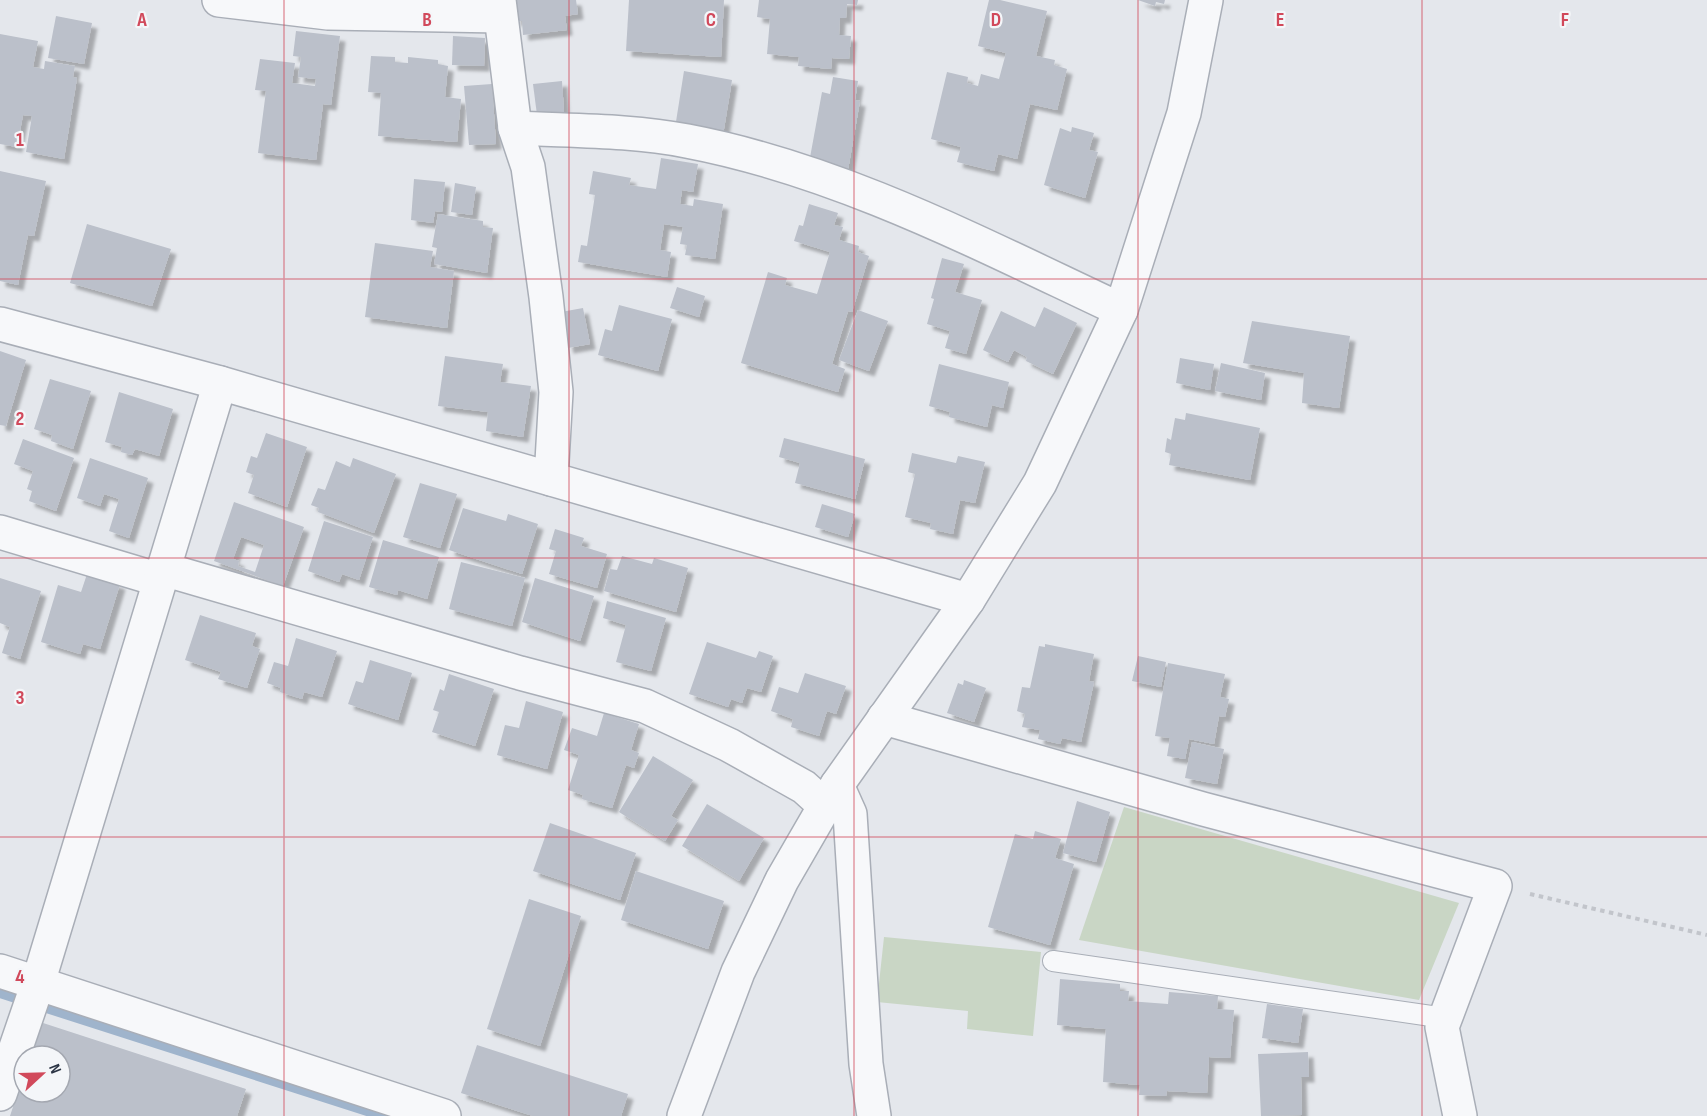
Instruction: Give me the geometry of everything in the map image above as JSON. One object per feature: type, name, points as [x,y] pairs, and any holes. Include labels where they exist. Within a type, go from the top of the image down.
[{"type":"street","points":[[219,0],[328,13],[500,8],[515,128],[528,167],[555,382],[551,479]]},
{"type":"street","points":[[684,1116],[738,972],[782,879],[831,795],[968,600],[1040,483],[1121,310],[1184,113],[1206,0]]},
{"type":"street","points":[[515,128],[686,140],[742,153],[829,180],[918,217],[1121,310]]},
{"type":"street","points":[[0,324],[220,383],[968,600]]},
{"type":"street","points":[[0,1094],[38,983],[220,383]]},
{"type":"street","points":[[0,532],[645,706],[739,750],[804,787],[831,795],[850,814],[867,1064],[874,1116]]},
{"type":"street","points":[[884,717],[1203,809],[1494,886],[1442,1027],[1460,1116]]},
{"type":"street","points":[[0,971],[444,1116]]},
{"type":"lane","points":[[1053,962],[1445,1018]]},
{"type":"path","points":[[1494,886],[1707,935]]},
{"type":"green space","points":[[1124,807],[1459,903],[1419,1000],[1079,940]]},
{"type":"green space","points":[[884,937],[1041,952],[1033,1036],[967,1029],[968,1011],[877,1002]]},
{"type":"building","points":[[513,0],[576,0],[578,14],[565,16],[567,30],[523,35],[522,21],[516,21]]},
{"type":"building","points":[[629,0],[724,0],[721,57],[626,51]]},
{"type":"building","points":[[759,0],[858,0],[857,5],[847,4],[846,18],[840,18],[839,35],[851,36],[849,59],[832,58],[831,69],[798,66],[799,57],[767,54],[770,19],[757,17]]},
{"type":"building","points":[[989,0],[1000,0],[1047,11],[1036,56],[1055,60],[1054,65],[1067,69],[1057,110],[1030,104],[1017,159],[998,154],[994,171],[957,162],[961,147],[931,139],[947,72],[968,77],[967,83],[978,86],[981,74],[999,79],[1006,53],[978,46]]},
{"type":"building","points":[[1138,0],[1165,0],[1164,4],[1156,2],[1155,6]]},
{"type":"building","points":[[56,16],[92,23],[84,64],[48,58]]},
{"type":"building","points":[[296,31],[340,36],[331,105],[323,104],[316,160],[258,153],[266,91],[255,90],[260,59],[295,63],[292,83],[315,86],[316,79],[298,77],[301,57],[293,56]]},
{"type":"building","points":[[0,34],[38,41],[33,67],[44,69],[45,61],[75,66],[73,77],[77,78],[64,159],[26,152],[32,116],[23,115],[17,147],[0,144]]},
{"type":"building","points":[[453,36],[485,38],[484,66],[452,65]]},
{"type":"building","points":[[371,56],[395,57],[395,62],[408,63],[408,57],[438,60],[438,64],[448,66],[445,97],[461,99],[457,142],[378,136],[381,93],[368,92]]},
{"type":"building","points":[[684,71],[732,80],[723,135],[675,128]]},
{"type":"building","points":[[833,77],[858,81],[855,100],[860,101],[848,170],[809,163],[822,92],[830,94]]},
{"type":"building","points":[[562,81],[564,113],[537,115],[533,84]]},
{"type":"building","points":[[492,84],[496,144],[469,145],[464,86]]},
{"type":"building","points":[[1072,127],[1094,133],[1089,150],[1098,152],[1085,198],[1044,185],[1060,128],[1071,132]]},
{"type":"building","points":[[661,158],[698,164],[693,192],[682,190],[680,204],[693,206],[694,199],[723,204],[715,259],[685,255],[687,245],[680,244],[683,227],[664,224],[660,250],[671,252],[667,277],[578,262],[581,245],[587,246],[595,195],[589,194],[593,171],[631,178],[629,185],[656,189]]},
{"type":"building","points":[[0,171],[46,181],[34,236],[28,235],[18,285],[0,281]]},
{"type":"building","points":[[414,179],[445,182],[442,212],[435,211],[433,223],[411,220]]},
{"type":"building","points":[[455,183],[476,187],[472,215],[451,212]]},
{"type":"building","points":[[809,204],[838,213],[834,225],[843,227],[839,240],[859,246],[858,252],[869,256],[852,312],[848,311],[832,364],[845,369],[838,392],[741,363],[768,272],[787,278],[785,285],[817,294],[830,252],[794,241],[799,225],[803,226]]},
{"type":"building","points":[[438,214],[483,221],[483,227],[493,228],[487,273],[434,264],[437,248],[432,247]]},
{"type":"building","points":[[87,224],[171,249],[152,306],[70,283]]},
{"type":"building","points":[[375,243],[433,251],[430,267],[454,271],[447,328],[365,317]]},
{"type":"building","points":[[942,258],[964,264],[955,292],[982,300],[966,354],[945,348],[950,331],[927,324],[934,299],[931,298]]},
{"type":"building","points":[[677,287],[705,296],[699,317],[670,308]]},
{"type":"building","points":[[619,305],[672,319],[658,371],[598,355],[605,329],[612,331]]},
{"type":"building","points":[[1044,307],[1077,323],[1053,374],[1026,361],[1027,357],[1014,350],[1008,362],[983,350],[1001,311],[1035,327]]},
{"type":"building","points":[[583,308],[590,344],[568,348],[561,312]]},
{"type":"building","points":[[858,310],[888,321],[869,371],[839,360]]},
{"type":"building","points":[[1252,321],[1350,336],[1339,408],[1302,403],[1304,373],[1243,363]]},
{"type":"building","points":[[0,351],[26,360],[6,426],[0,425]]},
{"type":"building","points":[[445,356],[503,364],[500,382],[531,386],[523,437],[486,431],[488,412],[438,406]]},
{"type":"building","points":[[1180,358],[1214,364],[1210,390],[1176,383]]},
{"type":"building","points":[[1221,363],[1265,373],[1261,400],[1215,391]]},
{"type":"building","points":[[939,364],[1009,382],[1003,408],[992,405],[987,427],[949,417],[950,412],[929,406]]},
{"type":"building","points":[[50,379],[91,391],[73,449],[51,441],[52,435],[34,429]]},
{"type":"building","points":[[119,392],[173,409],[159,456],[135,449],[132,455],[121,452],[122,447],[105,442]]},
{"type":"building","points":[[1186,413],[1260,428],[1250,480],[1169,465],[1171,454],[1165,452],[1167,438],[1171,440],[1175,418],[1185,420]]},
{"type":"building","points":[[266,433],[307,447],[287,507],[248,493],[254,475],[246,472],[251,456],[257,458]]},
{"type":"building","points":[[784,438],[865,459],[855,499],[795,483],[800,463],[779,457]]},
{"type":"building","points":[[23,439],[74,458],[56,511],[29,501],[32,491],[27,489],[33,471],[14,464]]},
{"type":"building","points":[[912,453],[956,463],[958,456],[985,462],[975,503],[960,500],[953,534],[930,529],[931,523],[905,517],[915,474],[908,472]]},
{"type":"building","points":[[90,458],[148,478],[129,538],[109,531],[119,499],[104,494],[100,506],[77,498]]},
{"type":"building","points":[[353,458],[396,474],[374,533],[318,512],[319,508],[311,505],[318,488],[325,490],[336,461],[350,467]]},
{"type":"building","points":[[420,483],[457,494],[440,548],[403,537]]},
{"type":"building","points":[[234,502],[304,527],[283,586],[214,561]],"holes":[[[241,537],[264,545],[255,572],[238,566],[239,561],[233,559]]]},
{"type":"building","points":[[822,504],[855,514],[848,537],[815,527]]},
{"type":"building","points":[[463,508],[506,521],[508,514],[538,524],[522,574],[449,550]]},
{"type":"building","points":[[324,521],[373,537],[359,580],[342,574],[339,582],[308,571]]},
{"type":"building","points":[[555,529],[584,538],[581,546],[607,554],[597,588],[549,574],[556,551],[549,549]]},
{"type":"building","points":[[383,540],[439,557],[427,599],[398,590],[397,595],[369,587]]},
{"type":"building","points":[[622,556],[652,564],[654,558],[688,568],[676,612],[604,591],[610,569],[617,570]]},
{"type":"building","points":[[461,562],[525,578],[512,626],[449,609]]},
{"type":"building","points":[[87,574],[120,584],[100,649],[83,644],[80,654],[41,642],[58,585],[81,592]]},
{"type":"building","points":[[0,578],[41,591],[20,659],[2,653],[10,627],[0,623]]},
{"type":"building","points":[[535,578],[594,596],[580,641],[522,622]]},
{"type":"building","points":[[607,601],[666,618],[651,671],[616,662],[626,625],[603,618]]},
{"type":"building","points":[[200,615],[256,633],[252,646],[260,649],[247,688],[218,679],[221,672],[185,660]]},
{"type":"building","points":[[296,638],[337,651],[322,697],[304,692],[302,699],[280,692],[281,688],[267,683],[274,662],[288,666]]},
{"type":"building","points":[[707,642],[756,658],[759,651],[773,656],[761,692],[747,688],[742,703],[731,699],[728,707],[689,694]]},
{"type":"building","points":[[1045,644],[1094,654],[1089,681],[1094,682],[1081,742],[1062,738],[1060,744],[1038,739],[1040,730],[1022,727],[1025,714],[1017,711],[1022,687],[1030,688],[1039,646],[1045,647]]},
{"type":"building","points":[[1138,656],[1166,662],[1161,687],[1132,681]]},
{"type":"building","points":[[370,660],[412,673],[398,720],[348,704],[356,681],[363,683]]},
{"type":"building","points":[[1168,663],[1225,674],[1220,697],[1229,699],[1225,717],[1219,716],[1214,744],[1189,739],[1185,759],[1167,756],[1170,738],[1155,736]]},
{"type":"building","points":[[805,673],[846,686],[836,714],[827,711],[819,736],[791,727],[793,719],[771,711],[779,687],[798,693]]},
{"type":"building","points":[[449,674],[494,689],[475,746],[432,732],[439,712],[433,710],[440,689],[444,691]]},
{"type":"building","points":[[964,680],[986,688],[974,722],[947,713],[958,683],[963,685]]},
{"type":"building","points":[[526,701],[563,712],[547,769],[497,755],[505,725],[519,728]]},
{"type":"building","points":[[604,713],[639,724],[631,750],[639,753],[634,768],[626,765],[612,808],[582,799],[583,795],[568,790],[579,755],[564,750],[572,728],[597,736]]},
{"type":"building","points":[[1192,742],[1224,749],[1217,784],[1185,778]]},
{"type":"building","points":[[653,756],[693,780],[671,816],[678,820],[665,841],[619,812]]},
{"type":"building","points":[[1077,801],[1110,812],[1096,862],[1063,853]]},
{"type":"building","points":[[707,804],[764,838],[739,881],[682,846]]},
{"type":"building","points":[[550,823],[636,853],[620,900],[533,871]]},
{"type":"building","points":[[1035,831],[1061,839],[1055,858],[1074,864],[1050,945],[988,927],[1015,834],[1033,839]]},
{"type":"building","points":[[636,871],[724,901],[708,949],[621,920]]},
{"type":"building","points":[[529,899],[581,916],[540,1046],[487,1029]]},
{"type":"building","points":[[1060,979],[1120,984],[1120,991],[1129,991],[1128,1001],[1168,1004],[1169,992],[1218,996],[1217,1009],[1234,1010],[1230,1058],[1209,1057],[1207,1093],[1167,1091],[1166,1096],[1139,1095],[1140,1085],[1103,1082],[1106,1029],[1057,1025]]},
{"type":"building","points":[[1267,1004],[1303,1009],[1298,1043],[1262,1038]]},
{"type":"building","points":[[40,1022],[246,1089],[237,1116],[10,1116],[14,1104],[72,1104],[72,1044],[33,1044]]},
{"type":"building","points":[[477,1045],[628,1094],[621,1116],[533,1116],[461,1093]]},
{"type":"building","points":[[1308,1052],[1309,1077],[1301,1077],[1302,1115],[1261,1116],[1258,1054]]},
{"type":"waterway","points":[[0,992],[386,1116]]}]
